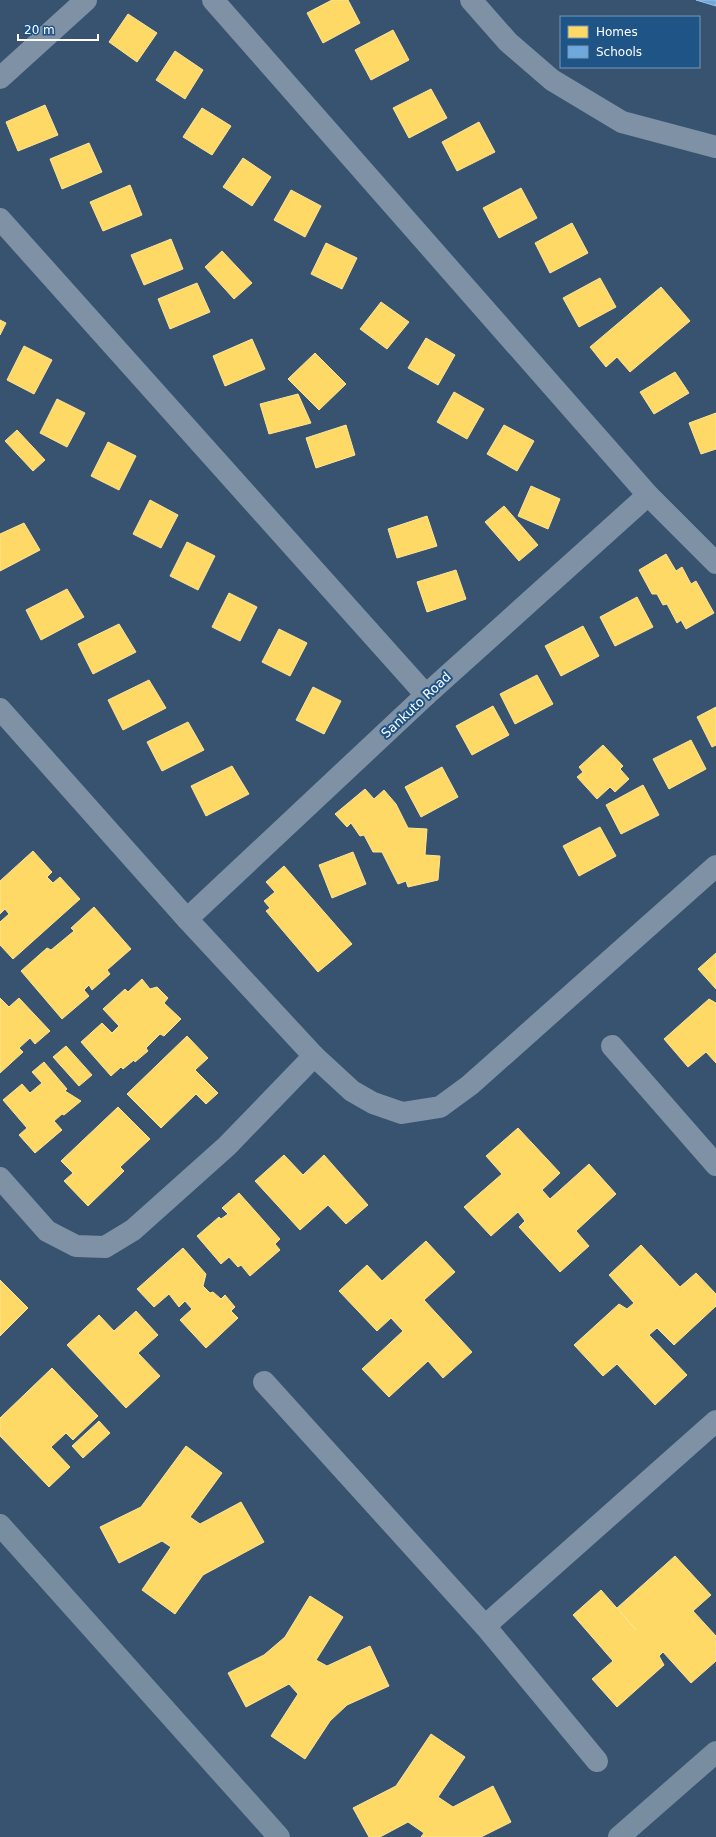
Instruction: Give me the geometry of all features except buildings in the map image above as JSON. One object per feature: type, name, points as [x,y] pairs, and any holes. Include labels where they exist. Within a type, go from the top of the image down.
[{"type":"street","points":[[0,78],[86,0]]},
{"type":"street","points":[[212,0],[648,495],[716,563]]},
{"type":"street","points":[[471,0],[508,42],[552,80],[622,122],[716,148]]},
{"type":"street","points":[[0,219],[426,695]]},
{"type":"street","name":"Sankuto Road","points":[[187,919],[426,695],[648,495]]},
{"type":"street","points":[[0,710],[187,919],[314,1056],[352,1091],[373,1103],[402,1113],[440,1107],[470,1085],[716,866]]},
{"type":"street","points":[[612,1046],[716,1165]]},
{"type":"street","points":[[0,1178],[47,1231],[76,1246],[104,1247],[133,1230],[227,1146],[314,1056]]},
{"type":"street","points":[[264,1382],[485,1626],[597,1760]]},
{"type":"street","points":[[485,1626],[716,1421]]},
{"type":"street","points":[[0,1525],[279,1837]]},
{"type":"street","points":[[619,1837],[716,1752]]}]
